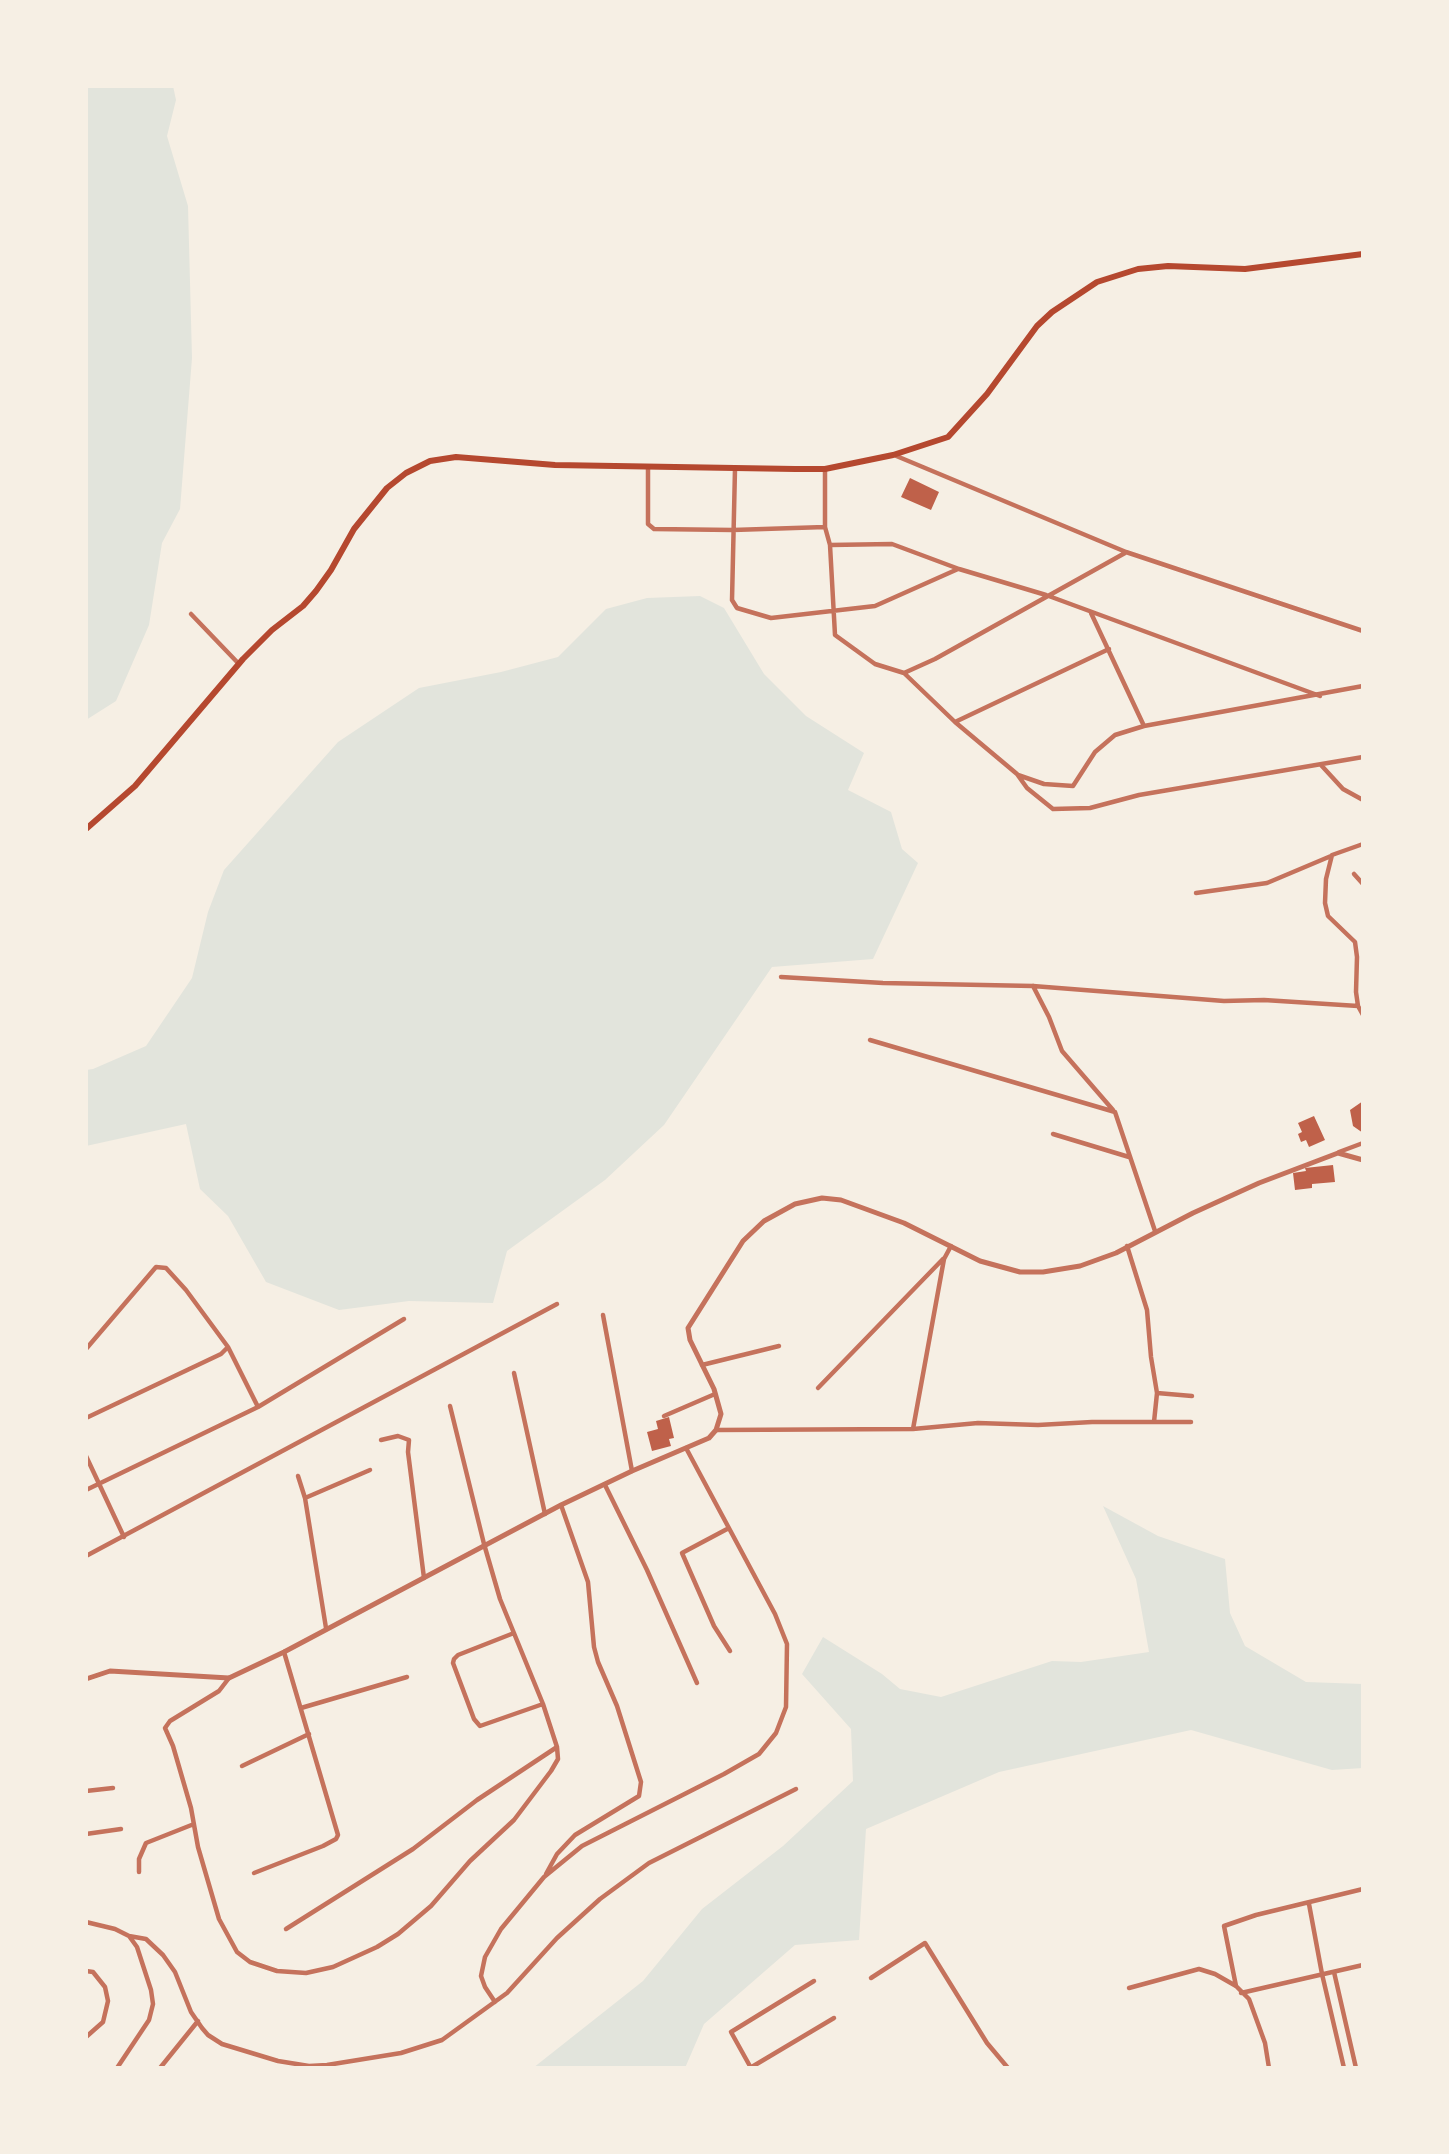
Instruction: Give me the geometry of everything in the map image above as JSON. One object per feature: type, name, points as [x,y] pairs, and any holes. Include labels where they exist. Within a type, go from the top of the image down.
[{"type":"main road","points":[[86,829],[135,786],[238,663],[272,630],[303,606],[331,570],[354,529],[387,488],[430,461],[456,457],[555,465],[648,468],[825,468],[893,455],[948,437],[988,394],[1037,326],[1052,312],[1097,282],[1138,270],[1168,266],[1245,269],[1363,254]]},
{"type":"street","points":[[893,455],[1126,552],[1363,631]]},
{"type":"street","points":[[648,468],[648,524],[654,529],[825,527]]},
{"type":"street","points":[[825,468],[825,527],[830,545],[835,635],[875,664],[904,673],[1053,809],[1090,808],[1139,795],[1363,757]]},
{"type":"street","points":[[735,469],[732,600],[737,608],[771,618],[875,606],[959,569]]},
{"type":"street","points":[[830,545],[892,544],[959,569],[1046,595],[1320,696]]},
{"type":"street","points":[[904,673],[935,659],[1126,552]]},
{"type":"street","points":[[1091,612],[1144,726]]},
{"type":"street","points":[[191,614],[238,663]]},
{"type":"street","points":[[955,722],[1109,649]]},
{"type":"street","points":[[1017,774],[1044,784],[1073,786],[1095,752],[1115,735],[1144,726],[1320,696],[1363,686]]},
{"type":"street","points":[[1320,764],[1343,789],[1363,800]]},
{"type":"street","points":[[1196,893],[1267,883],[1363,844]]},
{"type":"street","points":[[1332,855],[1326,879],[1325,903],[1328,916],[1354,942],[1359,1006],[1363,1015]]},
{"type":"street","points":[[1354,874],[1363,884]]},
{"type":"street","points":[[781,977],[883,983],[1033,986],[1224,1001],[1264,1000],[1359,1006]]},
{"type":"street","points":[[1033,986],[1062,1051],[1115,1112],[1155,1231]]},
{"type":"street","points":[[870,1040],[1115,1112]]},
{"type":"street","points":[[1053,1134],[1130,1157]]},
{"type":"street","points":[[450,1406],[484,1544],[514,1633],[543,1704],[557,1746],[558,1759],[514,1820],[470,1861],[431,1906],[392,1938],[333,1967],[306,1973],[277,1971],[242,1958],[219,1919],[198,1847],[184,1783],[165,1728],[170,1721],[219,1691],[229,1678],[284,1651],[484,1544],[561,1505],[709,1438],[716,1430],[721,1415],[716,1394],[690,1340],[688,1328],[743,1241],[764,1221],[795,1204],[822,1198],[841,1200],[904,1223],[980,1261],[1020,1272],[1043,1272],[1080,1266],[1127,1247],[1155,1231],[1259,1183],[1363,1143]]},
{"type":"street","points":[[1338,1153],[1363,1160]]},
{"type":"street","points":[[818,1388],[944,1259],[951,1246]]},
{"type":"street","points":[[1127,1247],[1147,1310],[1157,1393],[1154,1422]]},
{"type":"street","points":[[913,1429],[944,1259]]},
{"type":"street","points":[[86,1349],[156,1267],[166,1268],[186,1290],[228,1347],[258,1407]]},
{"type":"street","points":[[86,1556],[557,1304]]},
{"type":"street","points":[[603,1315],[632,1471]]},
{"type":"street","points":[[86,1490],[258,1407],[404,1319]]},
{"type":"street","points":[[702,1365],[779,1346]]},
{"type":"street","points":[[86,1418],[220,1354],[228,1347]]},
{"type":"street","points":[[514,1373],[545,1514]]},
{"type":"street","points":[[1157,1393],[1192,1396]]},
{"type":"street","points":[[664,1416],[716,1394]]},
{"type":"street","points":[[716,1430],[913,1429],[978,1423],[1038,1425],[1191,1422]]},
{"type":"street","points":[[381,1440],[398,1436],[408,1440],[424,1578]]},
{"type":"street","points":[[495,2002],[481,1976],[485,1957],[501,1928],[544,1877],[582,1846],[744,1764],[769,1744],[786,1707],[787,1644],[775,1614],[686,1448]]},
{"type":"street","points":[[86,1456],[124,1537]]},
{"type":"street","points":[[305,1498],[370,1469]]},
{"type":"street","points":[[298,1476],[305,1498],[326,1629]]},
{"type":"street","points":[[605,1485],[647,1570],[697,1683]]},
{"type":"street","points":[[544,1877],[557,1854],[575,1835],[639,1796],[641,1782],[617,1706],[597,1662],[587,1582],[561,1505]]},
{"type":"street","points":[[729,1528],[682,1553],[714,1626],[730,1651]]},
{"type":"street","points":[[514,1633],[454,1659],[453,1663],[474,1720],[480,1726],[543,1704]]},
{"type":"street","points":[[254,1873],[336,1839],[335,1824],[284,1651]]},
{"type":"street","points":[[86,1679],[110,1671],[229,1678]]},
{"type":"street","points":[[301,1708],[407,1677]]},
{"type":"street","points":[[242,1766],[309,1734]]},
{"type":"street","points":[[286,1929],[413,1849],[477,1800],[557,1746]]},
{"type":"street","points":[[86,1791],[113,1788]]},
{"type":"street","points":[[86,1922],[146,1939],[163,1955],[175,1972],[191,2012],[208,2035],[230,2047],[278,2062],[317,2066],[401,2053],[434,2043],[495,2002],[520,1980],[557,1938],[600,1899],[649,1863],[796,1789]]},
{"type":"street","points":[[139,1872],[138,1859],[146,1843],[194,1824]]},
{"type":"street","points":[[86,1834],[121,1829]]},
{"type":"street","points":[[1269,2068],[1265,2043],[1249,2000],[1236,1986],[1224,1926],[1256,1915],[1363,1889]]},
{"type":"street","points":[[1309,1904],[1344,2068]]},
{"type":"street","points":[[117,2068],[146,2027],[153,2004],[137,1947],[129,1936]]},
{"type":"street","points":[[871,1978],[925,1943],[987,2043],[1008,2068]]},
{"type":"street","points":[[1240,1993],[1363,1965]]},
{"type":"street","points":[[1129,1988],[1199,1969],[1215,1974],[1236,1986]]},
{"type":"street","points":[[86,1971],[93,1972],[105,1987],[108,2001],[103,2022],[86,2037]]},
{"type":"street","points":[[1335,1972],[1356,2068]]},
{"type":"street","points":[[814,1980],[731,2032],[750,2068],[834,2018]]},
{"type":"street","points":[[160,2068],[198,2021]]},
{"type":"shaded area","points":[[86,86],[173,86],[176,100],[167,136],[188,206],[192,358],[180,509],[162,543],[149,625],[116,701],[86,720]]},
{"type":"shaded area","points":[[700,596],[724,608],[764,674],[806,716],[864,753],[848,790],[891,812],[902,849],[918,863],[873,959],[772,967],[664,1125],[605,1180],[507,1251],[493,1303],[409,1301],[339,1310],[266,1282],[228,1216],[200,1189],[186,1124],[86,1146],[86,1070],[146,1046],[192,978],[208,912],[224,870],[338,742],[419,688],[501,672],[558,657],[606,609],[647,598]]},
{"type":"shaded area","points":[[1103,1506],[1158,1536],[1225,1559],[1230,1613],[1245,1646],[1306,1682],[1363,1684],[1363,1768],[1332,1770],[1191,1730],[999,1772],[866,1829],[859,1940],[795,1945],[704,2024],[685,2068],[533,2068],[643,1981],[702,1909],[783,1846],[853,1781],[851,1729],[802,1674],[823,1637],[882,1674],[900,1689],[941,1697],[1052,1661],[1081,1662],[1149,1652],[1136,1579]]},
{"type":"building","points":[[910,478],[939,492],[931,510],[901,497]]},
{"type":"building","points":[[1363,1101],[1363,1133],[1353,1126],[1350,1110]]},
{"type":"building","points":[[1314,1116],[1325,1140],[1309,1147],[1306,1140],[1301,1142],[1298,1134],[1302,1132],[1298,1123]]},
{"type":"building","points":[[1333,1165],[1335,1182],[1312,1184],[1312,1188],[1295,1190],[1293,1173],[1306,1171],[1305,1168]]},
{"type":"building","points":[[669,1417],[674,1438],[669,1439],[671,1446],[652,1451],[647,1432],[658,1429],[656,1421]]}]
